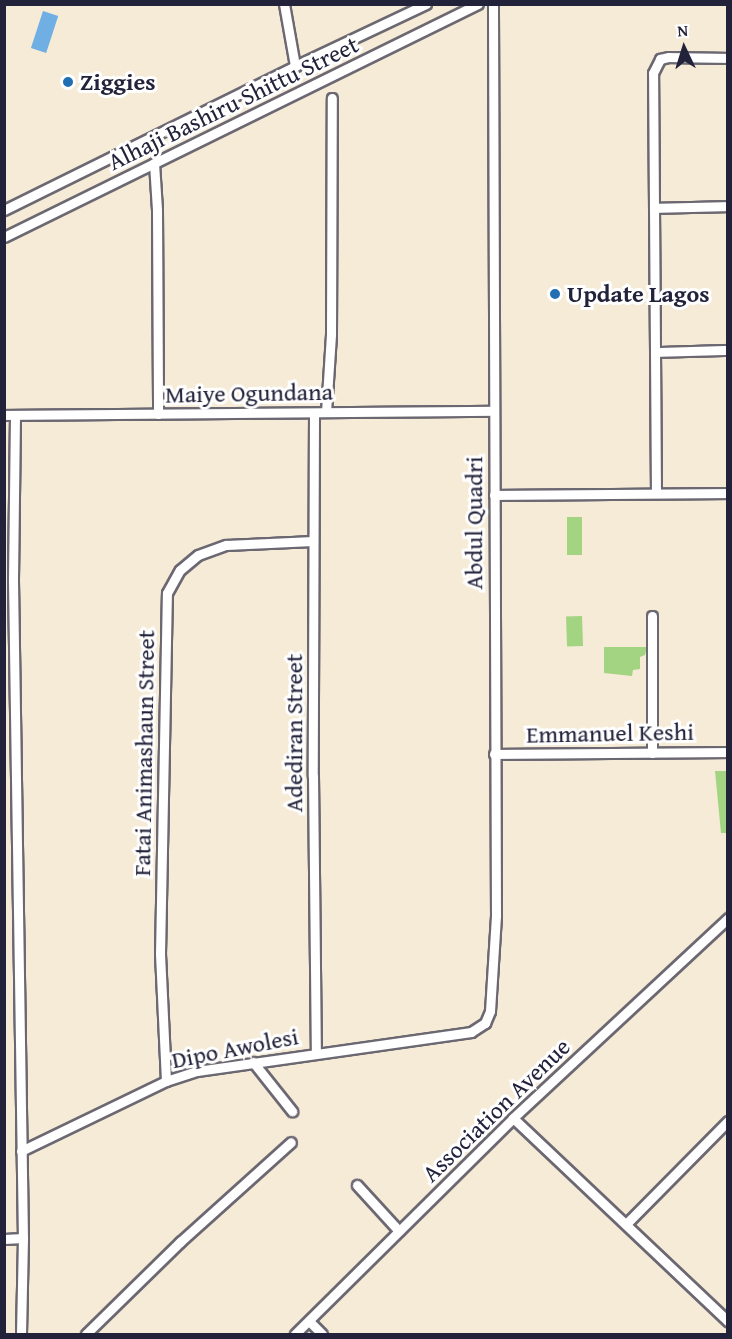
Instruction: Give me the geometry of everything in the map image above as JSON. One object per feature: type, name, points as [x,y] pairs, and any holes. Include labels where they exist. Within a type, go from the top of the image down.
[{"type":"street","points":[[284,4],[295,66]]},
{"type":"street","name":"Alhaji Bashiru Shittu Street","points":[[4,210],[426,4]]},
{"type":"street","name":"Alhaji Bashiru Shittu Street","points":[[4,237],[478,4]]},
{"type":"street","name":"Abdul Quadri","points":[[471,1032],[485,1023],[490,1011],[496,916],[493,4]]},
{"type":"street","points":[[656,494],[653,73],[660,59],[669,57],[728,58]]},
{"type":"street","points":[[326,412],[331,334],[332,98]]},
{"type":"street","points":[[154,163],[157,210],[158,414]]},
{"type":"street","points":[[654,208],[728,206]]},
{"type":"street","points":[[656,352],[728,350]]},
{"type":"street","name":"Maiye Ogundana","points":[[4,415],[494,411]]},
{"type":"street","name":"Adediran Street","points":[[314,413],[316,1053]]},
{"type":"street","points":[[15,415],[13,581],[23,1238],[21,1335]]},
{"type":"street","points":[[494,495],[728,493]]},
{"type":"street","name":"Fatai Animashaun Street","points":[[166,1081],[160,954],[167,593],[180,570],[198,555],[226,546],[313,542]]},
{"type":"street","points":[[652,616],[652,753]]},
{"type":"street","name":"Emmanuel Keshi","points":[[494,754],[728,752]]},
{"type":"street","name":"Association Avenue","points":[[295,1335],[513,1118],[728,918]]},
{"type":"street","name":"Dipo Awolesi","points":[[21,1151],[166,1081],[197,1071],[471,1032]]},
{"type":"street","points":[[253,1062],[292,1111]]},
{"type":"street","points":[[513,1118],[728,1321]]},
{"type":"street","points":[[626,1224],[728,1121]]},
{"type":"street","points":[[86,1335],[180,1242],[291,1142]]},
{"type":"street","points":[[357,1185],[399,1231]]},
{"type":"street","points":[[4,1239],[23,1238]]},
{"type":"street","points":[[309,1321],[321,1335]]},
{"type":"green space","points":[[567,517],[582,517],[582,555],[567,555]]},
{"type":"green space","points":[[582,616],[583,646],[567,647],[566,617]]},
{"type":"green space","points":[[604,647],[647,647],[645,655],[640,657],[640,669],[633,670],[632,676],[604,673]]},
{"type":"green space","points":[[715,771],[727,771],[727,833],[721,833]]},
{"type":"water","points":[[43,11],[58,16],[46,53],[31,48]]},
{"type":"place","name":"Ziggies","points":[[68,82]]},
{"type":"place","name":"Update Lagos","points":[[555,294]]}]
